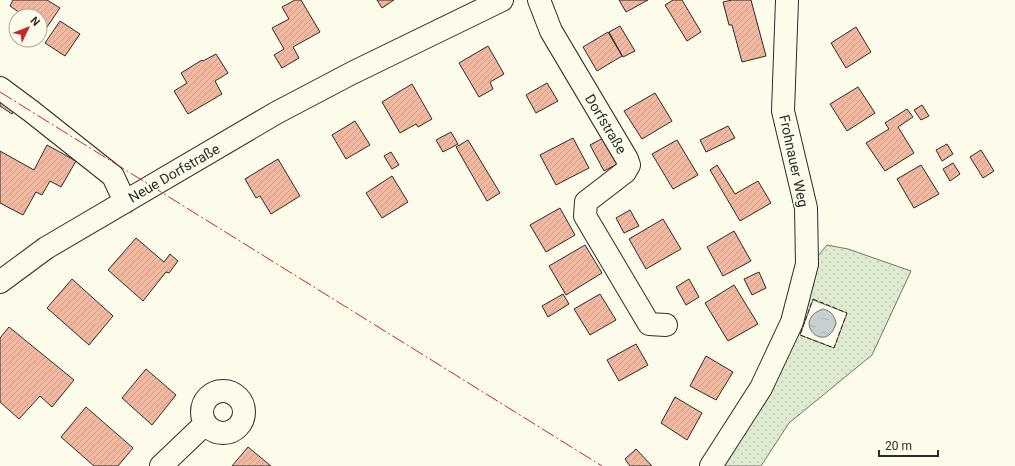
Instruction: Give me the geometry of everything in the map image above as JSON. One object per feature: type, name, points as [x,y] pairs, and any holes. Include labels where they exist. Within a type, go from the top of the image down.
[{"type":"street","name":"Neue Dorfstraße","points":[[0,282],[46,248],[276,113],[352,73],[502,0]]},
{"type":"street","name":"Dorfstraße","points":[[539,0],[551,31],[629,165],[625,172],[586,202],[585,216],[649,324],[666,325]]},
{"type":"street","name":"Frohnauer Weg","points":[[711,466],[761,388],[792,322],[806,264],[806,208],[783,111],[788,0]]},
{"type":"street","points":[[0,88],[32,111],[113,176],[125,202]]},
{"type":"street","points":[[161,466],[205,424]]},
{"type":"green space","points":[[827,245],[848,249],[911,271],[872,355],[789,423],[761,466],[722,466],[818,256]],"holes":[[[813,300],[847,313],[834,348],[800,335]]]},
{"type":"water","points":[[823,309],[832,314],[836,323],[831,333],[825,337],[819,337],[813,333],[810,328],[809,321],[813,314]]},
{"type":"building","points":[[13,0],[47,0],[60,8],[48,26],[48,8],[13,8],[10,6]]},
{"type":"building","points":[[295,0],[301,0],[320,32],[293,47],[299,58],[282,68],[274,55],[284,49],[272,28],[289,19],[282,7]]},
{"type":"building","points":[[377,0],[394,0],[382,8]]},
{"type":"building","points":[[619,0],[648,0],[626,12]]},
{"type":"building","points":[[673,0],[682,0],[701,32],[687,41],[665,5]]},
{"type":"building","points":[[732,0],[751,0],[766,56],[742,62],[732,25],[729,25],[723,2]]},
{"type":"building","points":[[60,21],[80,34],[65,56],[48,45],[48,39]]},
{"type":"building","points":[[620,26],[635,51],[623,57],[609,32]]},
{"type":"building","points":[[856,27],[871,52],[846,68],[831,43]]},
{"type":"building","points":[[608,32],[622,56],[597,71],[583,47]]},
{"type":"building","points":[[488,46],[504,74],[490,82],[493,89],[479,97],[459,63]]},
{"type":"building","points":[[216,54],[228,73],[215,81],[222,94],[188,114],[174,91],[187,83],[181,73],[202,60],[203,61]]},
{"type":"building","points":[[547,83],[558,101],[536,113],[526,95]]},
{"type":"building","points":[[412,84],[432,119],[418,127],[416,124],[400,133],[382,102]]},
{"type":"building","points":[[858,87],[875,113],[847,131],[830,104]]},
{"type":"building","points":[[0,93],[18,105],[12,114],[0,106]]},
{"type":"building","points":[[655,93],[672,121],[642,139],[624,111]]},
{"type":"building","points":[[922,105],[929,116],[921,120],[914,110]]},
{"type":"building","points":[[907,109],[913,117],[898,127],[914,153],[885,171],[866,143],[889,129],[885,123]]},
{"type":"building","points":[[355,121],[370,145],[346,159],[332,135]]},
{"type":"building","points":[[728,126],[735,138],[706,152],[700,140]]},
{"type":"building","points":[[451,132],[458,144],[443,152],[436,140]]},
{"type":"building","points":[[607,136],[621,162],[604,171],[590,145]]},
{"type":"building","points":[[573,138],[589,168],[556,185],[540,155]]},
{"type":"building","points":[[468,140],[500,193],[487,201],[456,147]]},
{"type":"building","points":[[677,140],[698,175],[673,189],[652,154]]},
{"type":"building","points":[[947,144],[953,154],[942,161],[936,150]]},
{"type":"building","points":[[47,145],[76,161],[61,187],[50,181],[42,195],[36,192],[23,215],[0,203],[0,151],[34,170]]},
{"type":"building","points":[[981,150],[994,171],[983,178],[970,157]]},
{"type":"building","points":[[391,152],[399,165],[392,169],[384,156]]},
{"type":"building","points":[[278,159],[300,196],[271,214],[260,196],[256,198],[245,179]]},
{"type":"building","points":[[953,163],[960,174],[950,181],[943,169]]},
{"type":"building","points":[[717,165],[735,194],[758,181],[771,203],[740,221],[710,170]]},
{"type":"building","points":[[921,165],[939,194],[914,208],[897,179]]},
{"type":"building","points":[[392,176],[408,202],[382,218],[366,193]]},
{"type":"building","points":[[560,208],[575,235],[546,252],[530,225]]},
{"type":"building","points":[[630,210],[639,226],[624,233],[616,218]]},
{"type":"building","points":[[663,219],[681,249],[646,269],[629,239]]},
{"type":"building","points":[[734,231],[751,261],[723,276],[707,247]]},
{"type":"building","points":[[136,238],[164,262],[170,254],[178,261],[169,273],[166,272],[143,301],[108,270]]},
{"type":"building","points":[[585,245],[602,273],[566,295],[549,266]]},
{"type":"building","points":[[759,272],[766,288],[752,295],[744,279]]},
{"type":"building","points":[[72,279],[113,316],[89,345],[47,308]]},
{"type":"building","points":[[689,279],[699,297],[686,305],[676,287]]},
{"type":"building","points":[[734,285],[758,324],[728,341],[705,303]]},
{"type":"building","points":[[563,294],[569,304],[548,317],[542,306]]},
{"type":"building","points":[[600,294],[616,320],[590,335],[574,309]]},
{"type":"building","points":[[9,327],[74,380],[52,407],[40,396],[19,419],[0,402],[0,338]]},
{"type":"building","points":[[636,344],[648,365],[619,381],[607,360]]},
{"type":"building","points":[[706,356],[733,372],[716,400],[690,386]]},
{"type":"building","points":[[146,369],[176,395],[152,425],[122,398]]},
{"type":"building","points":[[675,397],[702,413],[687,440],[661,423]]},
{"type":"building","points":[[86,407],[133,448],[118,466],[94,466],[61,437]]},
{"type":"building","points":[[248,447],[271,466],[232,466]]},
{"type":"building","points":[[636,449],[652,466],[630,466],[625,459]]},
{"type":"fence","points":[[813,299],[847,313],[834,348],[800,335],[813,299]]},
{"type":"power","points":[[0,92],[602,466]]}]
